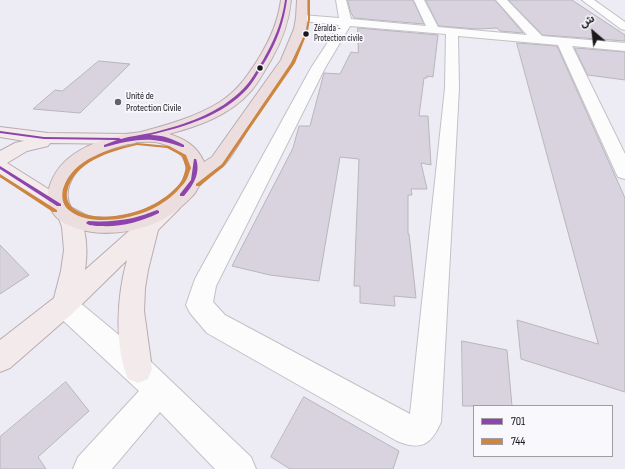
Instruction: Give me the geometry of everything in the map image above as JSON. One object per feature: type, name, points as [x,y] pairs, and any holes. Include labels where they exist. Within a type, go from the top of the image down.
[{"type":"highway","points":[[286,0],[280,33],[245,89],[234,99],[200,118],[166,130],[109,144],[90,152],[74,164],[63,177],[57,191],[64,210],[85,223],[106,226],[130,223],[153,215],[172,204],[182,196],[194,179],[210,169],[225,153],[251,110],[287,60],[300,29],[302,18],[302,0]]},
{"type":"highway","points":[[133,138],[167,139],[179,143],[188,149],[195,158],[196,168],[194,179]]},
{"type":"main road","points":[[0,132],[32,137],[77,139]]},
{"type":"main road","points":[[0,159],[22,147],[37,142],[77,139],[133,138]]},
{"type":"main road","points":[[0,167],[64,210],[74,229],[76,263],[72,283],[64,305]]},
{"type":"main road","points":[[0,358],[64,305],[172,204]]},
{"type":"main road","points":[[138,369],[132,336],[132,305],[135,277],[148,227]]},
{"type":"street","points":[[341,0],[346,22],[318,68],[204,286],[199,305],[216,324],[408,430],[419,430],[425,422],[452,88],[452,31]]},
{"type":"street","points":[[419,0],[434,30]]},
{"type":"street","points":[[501,0],[537,38]]},
{"type":"street","points":[[587,0],[625,27]]},
{"type":"street","points":[[302,18],[625,47]]},
{"type":"street","points":[[563,41],[625,173]]},
{"type":"street","points":[[64,305],[138,369],[239,469]]},
{"type":"street","points":[[90,469],[160,390]]},
{"type":"building","points":[[348,0],[413,0],[424,24],[354,18],[351,13]]},
{"type":"building","points":[[426,0],[495,0],[523,33],[500,31],[497,28],[477,29],[439,26]]},
{"type":"building","points":[[509,0],[572,0],[625,35],[625,41],[543,35]]},
{"type":"building","points":[[358,28],[438,35],[433,77],[427,76],[427,78],[424,78],[419,116],[428,116],[431,165],[421,163],[427,189],[411,189],[412,195],[408,195],[408,234],[416,298],[394,296],[395,306],[360,303],[360,286],[354,286],[359,159],[340,157],[319,281],[270,275],[232,266],[293,148],[299,126],[310,126],[324,73],[340,74],[351,52],[358,53]]},
{"type":"building","points":[[517,43],[557,46],[625,198],[625,392],[521,359],[517,320],[598,344]]},
{"type":"building","points":[[575,48],[625,52],[625,80],[588,75]]},
{"type":"building","points":[[99,61],[130,64],[80,113],[33,109],[55,90],[62,91]]},
{"type":"building","points":[[0,245],[29,275],[0,294]]},
{"type":"building","points":[[462,341],[507,350],[512,405],[463,406]]},
{"type":"building","points":[[66,382],[89,411],[38,457],[46,469],[0,469],[0,437]]},
{"type":"building","points":[[304,397],[399,451],[393,469],[290,469],[271,457]]},
{"type":"transit line","name":"701","points":[[136,137],[180,126],[209,115],[223,107],[246,88],[272,46],[279,31],[286,0]]},
{"type":"transit line","name":"744","points":[[198,185],[223,165],[293,63],[307,31],[309,19],[309,0]]},
{"type":"transit line","name":"701","points":[[0,132],[44,138],[119,139]]},
{"type":"transit line","name":"701","points":[[105,146],[114,142],[144,136],[164,138],[183,146]]},
{"type":"transit line","name":"701","points":[[105,146],[144,138],[153,138],[173,142],[183,146]]},
{"type":"transit line","name":"744","points":[[137,144],[168,147],[184,155],[189,168],[183,181],[170,195],[151,207],[129,215],[105,218],[90,217],[80,214],[68,206],[64,195],[68,182],[82,166],[91,159],[104,153],[137,144]]},
{"type":"transit line","name":"701","points":[[182,195],[193,180],[195,160]]},
{"type":"transit line","name":"701","points":[[182,195],[188,188],[195,174],[195,160]]},
{"type":"transit line","name":"701","points":[[0,167],[59,205]]},
{"type":"transit line","name":"744","points":[[0,175],[55,211]]},
{"type":"transit line","name":"701","points":[[88,223],[123,222],[157,212]]},
{"type":"transit line","name":"701","points":[[88,223],[106,225],[124,223],[140,219],[157,212]]},
{"type":"place","name":"Zéralda - Protection civile","points":[[306,34]]},
{"type":"place","name":"Unité de Protection Civile","points":[[118,102]]}]
